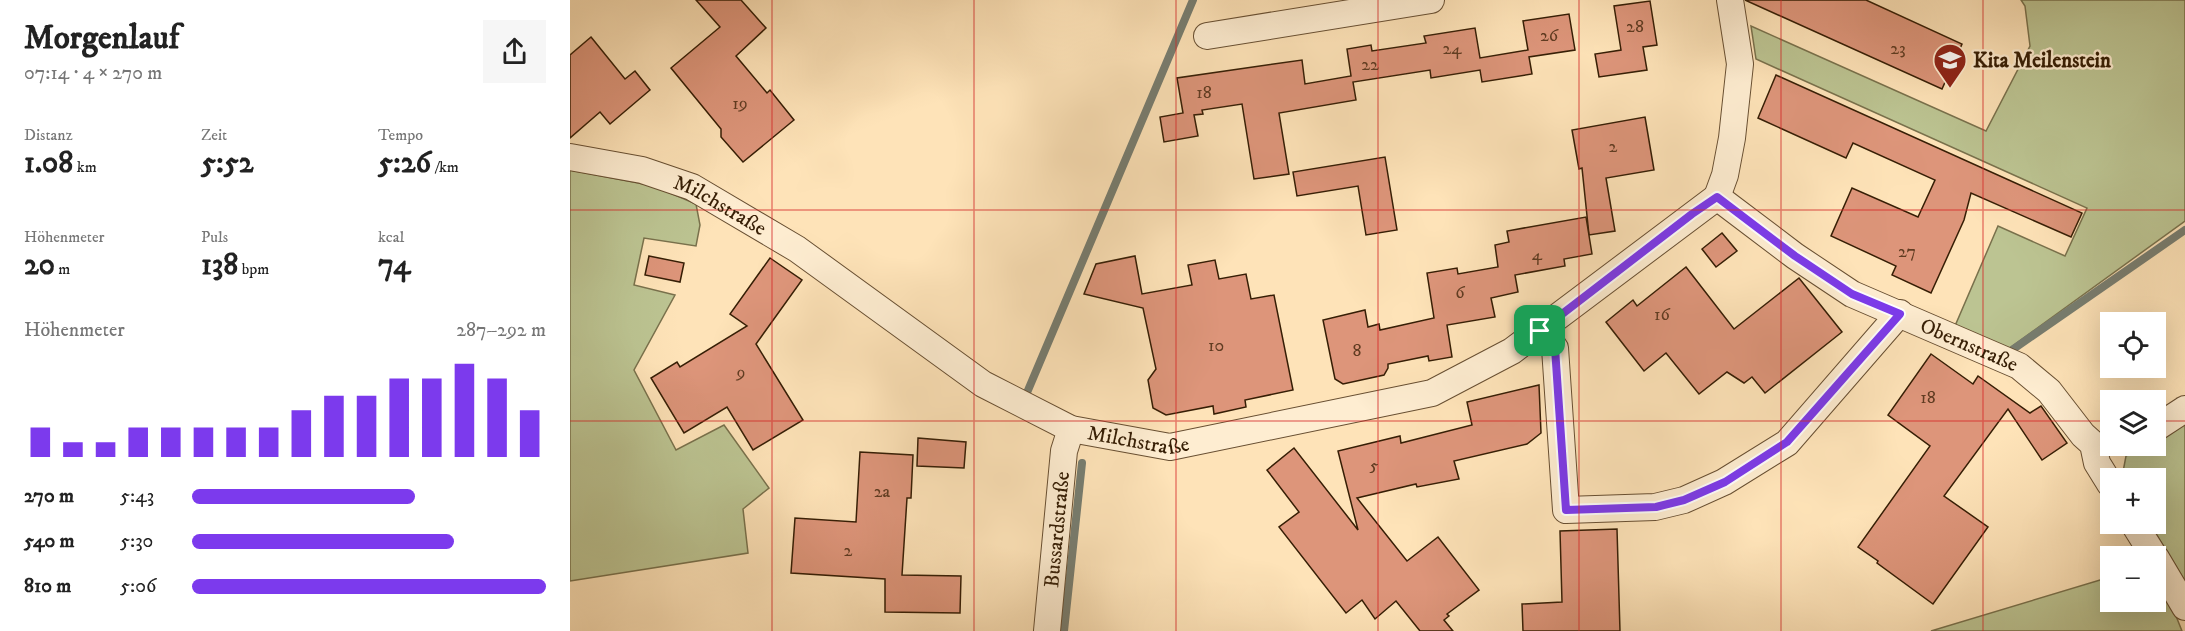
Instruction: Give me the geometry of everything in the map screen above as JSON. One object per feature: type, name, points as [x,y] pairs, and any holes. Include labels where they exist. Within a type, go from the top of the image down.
[{"type":"street","points":[[1717,197],[1725,175],[1732,138],[1740,64],[1730,0]]},
{"type":"street","points":[[1207,36],[1418,1]]},
{"type":"street","name":"Milchstraße","points":[[570,157],[642,170],[692,187],[797,249],[983,384],[1071,429],[1170,447],[1432,393],[1512,351],[1717,197]]},
{"type":"street","name":"Obernstraße","points":[[1717,197],[1795,256],[1852,294],[2019,366],[2049,391],[2083,435],[2100,443]]},
{"type":"street","points":[[1540,331],[1555,348],[1566,510],[1656,507],[1684,500],[1725,482],[1787,442],[1900,314]]},
{"type":"street","points":[[2166,421],[2185,409]]},
{"type":"street","name":"Bussardstraße","points":[[1047,631],[1064,451],[1071,429]]},
{"type":"street","name":"Obernstraße","points":[[2100,452],[2097,463],[2100,468]]},
{"type":"street","points":[[2166,575],[2185,607]]},
{"type":"green space","points":[[2021,0],[2185,0],[2185,221],[2007,350],[1955,326],[1998,226],[2065,256],[2087,208],[1756,59],[1751,26],[1986,131],[2030,46],[2025,6]]},
{"type":"green space","points":[[570,170],[654,186],[696,204],[700,225],[696,246],[644,238],[634,285],[675,295],[634,370],[676,450],[724,425],[769,488],[743,509],[748,553],[570,581]]},
{"type":"green space","points":[[2185,420],[2185,581],[2166,550],[2166,546],[2164,546],[2156,534],[2166,534],[2166,468],[2124,468],[2126,456],[2166,456],[2166,432]]},
{"type":"green space","points":[[2100,580],[2100,612],[2166,612],[2166,599],[2182,631],[1931,631]]},
{"type":"building","points":[[696,0],[741,0],[766,28],[736,56],[767,93],[770,90],[794,120],[743,162],[721,137],[721,129],[671,68],[720,27]]},
{"type":"building","points":[[1745,0],[1866,0],[1962,44],[1942,89]]},
{"type":"building","points":[[1650,1],[1657,45],[1643,47],[1647,70],[1599,77],[1595,54],[1621,50],[1614,6]]},
{"type":"building","points":[[1569,14],[1575,50],[1529,57],[1532,74],[1482,82],[1480,70],[1431,78],[1430,70],[1353,82],[1356,100],[1279,113],[1289,174],[1254,179],[1242,104],[1202,110],[1203,114],[1194,115],[1198,136],[1164,142],[1160,117],[1183,113],[1177,78],[1302,60],[1305,84],[1351,76],[1347,49],[1371,45],[1372,51],[1426,43],[1424,36],[1475,28],[1480,58],[1528,50],[1523,21]]},
{"type":"building","points":[[591,37],[625,79],[635,71],[650,90],[610,124],[600,112],[570,138],[570,55]]},
{"type":"building","points":[[1776,75],[2082,213],[2071,237],[1971,193],[1964,220],[1931,293],[1892,275],[1896,266],[1831,236],[1852,188],[1918,217],[1935,180],[1853,143],[1846,158],[1758,118]]},
{"type":"building","points":[[1645,117],[1654,170],[1606,178],[1615,231],[1589,235],[1582,168],[1579,169],[1572,130]]},
{"type":"building","points":[[1385,157],[1397,230],[1366,235],[1358,186],[1297,196],[1293,172]]},
{"type":"building","points":[[1586,217],[1592,254],[1564,259],[1565,266],[1515,275],[1518,292],[1491,298],[1495,317],[1447,325],[1452,357],[1429,361],[1428,356],[1388,364],[1384,375],[1343,384],[1335,379],[1323,320],[1365,310],[1368,327],[1379,324],[1380,330],[1434,318],[1427,273],[1457,268],[1458,274],[1498,267],[1495,245],[1509,242],[1507,231]]},
{"type":"building","points":[[1722,233],[1737,251],[1716,267],[1702,249]]},
{"type":"building","points":[[649,256],[684,263],[680,282],[645,275]]},
{"type":"building","points":[[1135,256],[1142,294],[1192,285],[1188,265],[1215,260],[1219,279],[1246,274],[1251,299],[1274,295],[1293,390],[1245,400],[1246,407],[1214,414],[1213,406],[1166,415],[1153,408],[1148,380],[1156,369],[1143,308],[1084,294],[1096,264]]},
{"type":"building","points":[[770,258],[802,280],[756,344],[803,420],[753,450],[727,407],[684,433],[651,378],[677,362],[680,367],[747,326],[730,314]]},
{"type":"building","points":[[1686,267],[1734,329],[1799,278],[1842,332],[1765,393],[1752,377],[1744,383],[1727,372],[1699,394],[1666,353],[1644,371],[1606,322],[1633,300],[1637,306]]},
{"type":"building","points":[[1931,354],[1973,384],[1978,376],[2030,413],[2041,406],[2067,443],[2042,460],[2008,409],[1944,496],[1988,527],[1933,604],[1858,547],[1930,446],[1888,415]]},
{"type":"building","points":[[1539,385],[1541,433],[1527,444],[1454,461],[1459,479],[1417,487],[1416,484],[1357,498],[1407,561],[1438,537],[1479,590],[1447,614],[1449,616],[1444,620],[1453,631],[1420,631],[1396,601],[1375,619],[1362,600],[1346,613],[1279,527],[1299,512],[1267,470],[1294,448],[1358,530],[1338,451],[1400,436],[1401,443],[1472,425],[1467,402]]},
{"type":"building","points":[[918,438],[966,442],[964,468],[917,466]]},
{"type":"building","points":[[860,452],[913,455],[911,498],[907,498],[902,575],[961,576],[960,613],[885,612],[885,579],[791,573],[795,518],[856,522]]},
{"type":"building","points":[[1617,529],[1620,631],[1523,631],[1522,604],[1562,602],[1560,531]]},
{"type":"waterway","points":[[1026,395],[1193,0]]},
{"type":"waterway","points":[[2012,350],[2185,230]]},
{"type":"waterway","points":[[1064,631],[1082,463]]},
{"type":"place","name":"Kita Meilenstein","points":[[1950,89]]},
{"type":"route","points":[[1717,197],[1795,256],[1852,294],[1900,314],[1787,442],[1725,482],[1684,500],[1656,507],[1566,510],[1555,348],[1540,331],[1717,197]]}]
